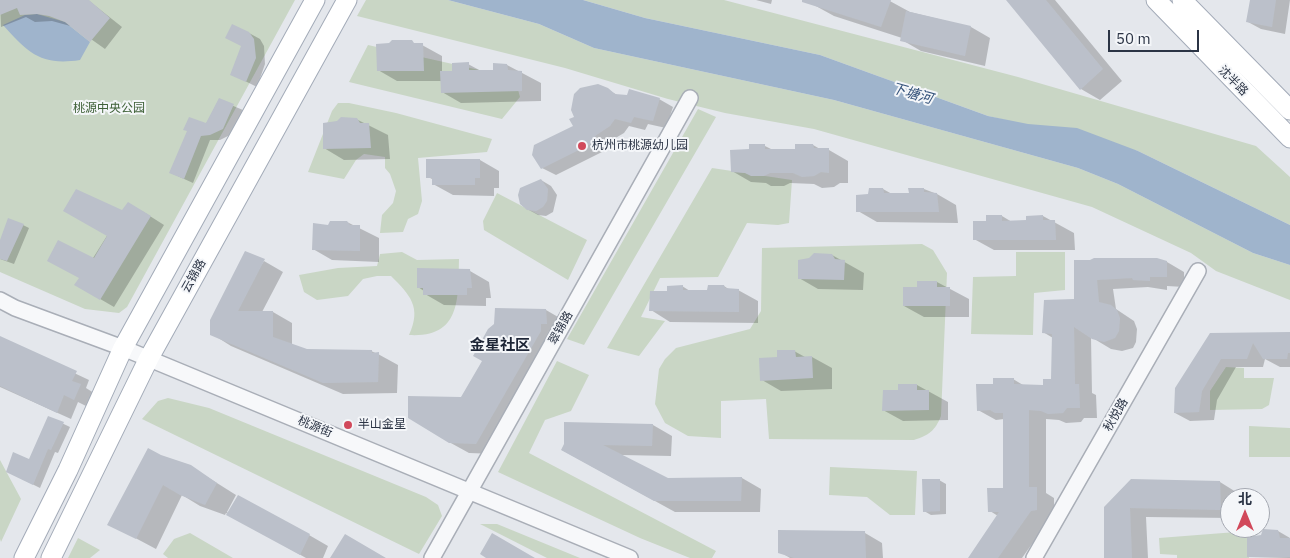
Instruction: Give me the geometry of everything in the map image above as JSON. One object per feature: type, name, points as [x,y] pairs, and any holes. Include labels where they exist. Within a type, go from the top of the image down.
[{"type":"main road","points":[[24,558],[68,470],[124,348],[315,0]]},
{"type":"main road","name":"云锦路","points":[[51,558],[149,358],[347,0]]},
{"type":"main road","name":"沈半路","points":[[1156,0],[1290,138]]},
{"type":"main road","name":"沈半路","points":[[1182,0],[1290,110]]},
{"type":"street","name":"翠锦路","points":[[432,558],[690,98]]},
{"type":"street","name":"秋悦路","points":[[1034,558],[1198,271]]},
{"type":"street","name":"桃源街","points":[[0,300],[15,308],[149,358],[630,558]]},
{"type":"green space","name":"桃源中央公园","points":[[0,0],[295,0],[127,307],[119,313],[85,309],[0,272]]},
{"type":"green space","points":[[366,0],[448,0],[539,24],[594,48],[834,100],[1078,168],[1118,184],[1253,253],[1290,265],[1290,300],[1216,271],[1191,253],[1092,207],[814,129],[725,113],[668,99],[565,68],[357,16]]},
{"type":"green space","points":[[583,0],[724,0],[1018,77],[1256,146],[1290,177],[1290,225],[1138,151],[988,116],[820,55],[645,18]]},
{"type":"green space","points":[[368,45],[515,78],[520,97],[502,119],[349,82]]},
{"type":"green space","points":[[338,103],[349,103],[396,113],[492,139],[487,152],[418,158],[422,201],[418,214],[408,219],[403,232],[380,233],[382,215],[393,203],[396,191],[390,174],[385,168],[385,157],[364,154],[356,160],[344,179],[308,172],[332,111]]},
{"type":"green space","points":[[698,109],[716,117],[584,345],[567,339]]},
{"type":"green space","points":[[712,168],[792,180],[789,223],[778,225],[747,223],[718,277],[660,278],[641,317],[665,321],[639,356],[607,348]]},
{"type":"green space","points":[[497,193],[587,240],[568,280],[484,230],[483,221]]},
{"type":"green space","points":[[922,244],[933,250],[947,273],[941,416],[934,429],[928,434],[914,440],[769,439],[766,399],[721,401],[721,438],[688,436],[665,423],[655,404],[659,369],[665,359],[676,348],[750,329],[761,311],[762,248]]},
{"type":"green space","points":[[402,252],[417,260],[459,259],[457,301],[448,322],[439,330],[426,334],[409,335],[414,317],[412,302],[404,289],[391,276],[363,279],[348,296],[317,300],[304,292],[299,275],[338,268],[377,266],[380,254]]},
{"type":"green space","points":[[1016,252],[1065,252],[1065,290],[1034,293],[1033,335],[971,334],[973,277],[1016,276]]},
{"type":"green space","points":[[557,361],[589,375],[571,411],[545,420],[529,453],[716,551],[712,558],[690,558],[640,538],[498,472]]},
{"type":"green space","points":[[1226,367],[1244,368],[1244,378],[1274,378],[1269,405],[1262,409],[1210,410],[1210,391]]},
{"type":"green space","points":[[168,398],[209,408],[426,497],[438,505],[442,516],[419,554],[142,419],[158,401]]},
{"type":"green space","points":[[1249,426],[1290,428],[1290,457],[1249,457]]},
{"type":"green space","points":[[0,460],[21,499],[1,542],[0,539]]},
{"type":"green space","points":[[830,467],[917,471],[915,515],[890,515],[867,497],[829,495]]},
{"type":"green space","points":[[480,524],[497,524],[580,558],[547,558]]},
{"type":"green space","points":[[190,533],[233,558],[168,558],[163,554],[174,539]]},
{"type":"green space","points":[[1220,533],[1220,538],[1249,538],[1249,558],[1177,558],[1177,555],[1160,554],[1159,538]]},
{"type":"green space","points":[[78,538],[100,550],[90,558],[68,558]]},
{"type":"water","name":"下塘河","points":[[448,0],[583,0],[645,18],[820,55],[988,116],[1028,124],[1077,128],[1138,151],[1290,225],[1290,265],[1253,253],[1118,184],[1078,168],[834,100],[594,48],[539,24]]},
{"type":"water","points":[[37,14],[65,22],[90,42],[80,60],[55,61],[36,55],[20,43],[3,25],[25,15]]},
{"type":"building","points":[[0,0],[89,0],[110,18],[90,42],[65,22],[49,16],[37,14],[20,15],[17,8],[0,15]]},
{"type":"building","points":[[802,0],[891,0],[881,27],[802,2]]},
{"type":"building","points":[[1006,0],[1046,0],[1103,69],[1080,90]]},
{"type":"building","points":[[1250,0],[1276,0],[1272,27],[1246,22]]},
{"type":"building","points":[[906,11],[971,26],[965,56],[900,41]]},
{"type":"building","points":[[232,24],[249,32],[254,39],[256,58],[246,82],[230,75],[241,46],[225,38]]},
{"type":"building","points":[[392,40],[412,40],[414,43],[423,43],[424,71],[377,71],[376,44],[389,43]]},
{"type":"building","points":[[469,62],[469,70],[493,70],[493,63],[507,64],[508,70],[522,71],[522,91],[441,93],[440,71],[452,71],[452,63]]},
{"type":"building","points":[[598,84],[608,88],[615,94],[627,95],[629,89],[660,98],[653,121],[634,117],[631,123],[615,119],[610,126],[595,136],[597,141],[541,169],[532,155],[534,145],[573,126],[569,119],[574,117],[571,110],[574,94],[580,88]]},
{"type":"building","points":[[219,98],[234,104],[223,129],[210,135],[201,136],[184,179],[169,173],[187,131],[183,130],[189,117],[206,123]]},
{"type":"building","points":[[341,117],[357,118],[360,123],[369,123],[371,148],[323,149],[323,123],[337,121]]},
{"type":"building","points":[[749,144],[765,144],[765,149],[795,149],[795,144],[813,144],[814,148],[829,148],[829,173],[821,172],[814,176],[802,177],[793,173],[770,173],[764,176],[751,176],[745,173],[731,172],[730,150],[749,149]]},
{"type":"building","points":[[426,159],[480,159],[480,178],[475,178],[475,185],[432,185],[432,178],[426,178]]},
{"type":"building","points":[[541,179],[548,189],[547,201],[543,207],[536,211],[527,210],[520,204],[518,195],[520,188]]},
{"type":"building","points":[[869,188],[883,188],[884,193],[909,193],[908,188],[924,188],[924,192],[937,193],[939,212],[856,212],[856,195],[868,194]]},
{"type":"building","points":[[76,189],[122,210],[128,202],[151,216],[100,300],[74,285],[79,278],[47,261],[58,240],[94,258],[107,236],[63,211]]},
{"type":"building","points":[[986,215],[1002,215],[1002,221],[1026,220],[1026,216],[1043,215],[1043,220],[1055,220],[1056,240],[973,240],[973,221],[986,221]]},
{"type":"building","points":[[8,218],[24,224],[7,261],[0,259],[0,240]]},
{"type":"building","points":[[330,221],[347,221],[350,225],[360,225],[360,251],[312,250],[313,223],[328,225]]},
{"type":"building","points":[[245,251],[265,259],[238,311],[273,311],[273,337],[307,349],[372,350],[372,353],[379,352],[378,382],[323,383],[210,335],[210,320]]},
{"type":"building","points":[[814,253],[832,254],[835,259],[845,260],[844,280],[798,279],[798,260],[809,258]]},
{"type":"building","points":[[1094,258],[1157,258],[1167,261],[1167,277],[1150,277],[1150,281],[1133,280],[1132,278],[1097,280],[1099,302],[1111,305],[1117,310],[1120,318],[1119,331],[1115,338],[1104,342],[1092,339],[1074,327],[1075,384],[1079,384],[1080,408],[1067,408],[1063,413],[1048,414],[1029,410],[1029,487],[1037,487],[1037,510],[1031,511],[998,558],[968,558],[999,512],[988,512],[987,488],[1003,488],[1003,413],[995,413],[990,410],[977,411],[976,384],[993,384],[993,378],[1014,378],[1014,384],[1043,385],[1043,379],[1051,379],[1052,334],[1042,333],[1044,300],[1074,299],[1074,260],[1090,260]]},
{"type":"building","points":[[417,268],[470,269],[472,288],[467,288],[467,295],[423,295],[423,288],[417,288]]},
{"type":"building","points":[[917,281],[937,281],[937,287],[950,287],[950,306],[903,306],[903,287],[917,287]]},
{"type":"building","points":[[683,285],[683,290],[707,290],[708,285],[724,285],[725,288],[739,289],[739,312],[649,311],[650,291],[667,291],[667,286]]},
{"type":"building","points":[[495,308],[546,309],[547,324],[541,324],[541,331],[476,444],[449,443],[408,418],[408,396],[461,397],[482,361],[473,356],[488,329],[494,324]]},
{"type":"building","points":[[1290,332],[1290,353],[1288,353],[1287,359],[1263,359],[1253,343],[1247,359],[1221,359],[1202,391],[1199,412],[1174,413],[1175,388],[1210,333]]},
{"type":"building","points":[[0,336],[77,371],[72,381],[81,384],[74,400],[64,395],[57,413],[0,386]]},
{"type":"building","points":[[777,350],[795,350],[796,357],[812,356],[813,378],[760,381],[759,358],[777,357]]},
{"type":"building","points":[[898,384],[917,384],[917,390],[929,390],[929,410],[882,411],[883,390],[898,390]]},
{"type":"building","points":[[48,416],[64,422],[51,450],[48,449],[33,485],[6,472],[13,452],[29,459]]},
{"type":"building","points":[[564,422],[653,424],[652,446],[603,445],[668,478],[742,477],[741,501],[654,501],[561,450],[564,444]]},
{"type":"building","points":[[148,448],[161,455],[191,465],[217,483],[205,505],[180,495],[163,485],[136,539],[107,525]]},
{"type":"building","points":[[922,479],[940,479],[940,511],[923,512]]},
{"type":"building","points":[[1131,479],[1220,481],[1220,510],[1130,508],[1132,558],[1104,558],[1104,507]]},
{"type":"building","points":[[238,495],[310,534],[300,555],[226,515]]},
{"type":"building","points":[[1270,529],[1278,530],[1280,538],[1290,538],[1290,557],[1247,557],[1247,538],[1270,538]]},
{"type":"building","points":[[778,530],[865,531],[866,558],[794,558],[778,553]]},
{"type":"building","points":[[492,533],[535,558],[486,558],[480,554]]},
{"type":"building","points":[[345,534],[386,558],[330,558]]},
{"type":"place","name":"杭州市桃源幼儿园","points":[[582,146]]},
{"type":"place","name":"半山金星","points":[[348,425]]},
{"type":"district","name":"金星社区","points":[[500,346]]}]
